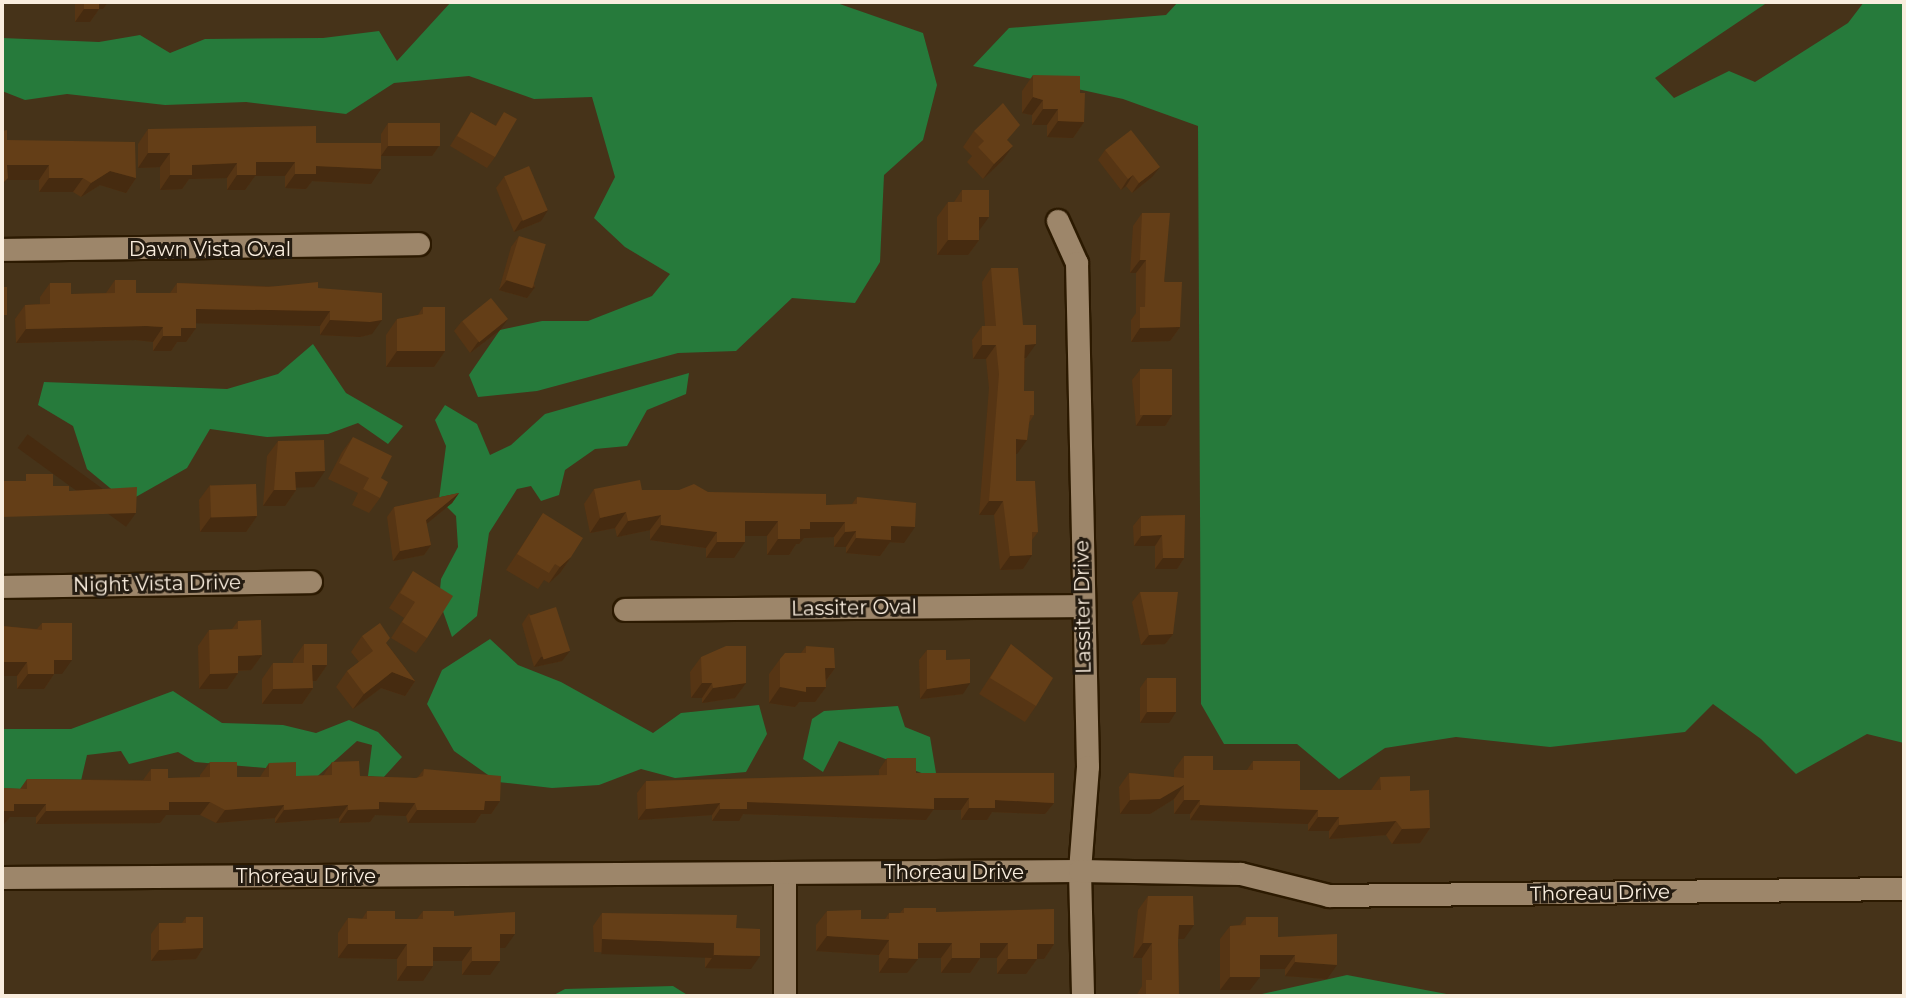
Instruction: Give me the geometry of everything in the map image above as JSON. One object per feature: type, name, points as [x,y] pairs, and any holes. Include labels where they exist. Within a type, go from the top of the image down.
[{"type":"street","name":"Lassiter Drive","points":[[1058,221],[1077,263],[1088,767],[1080,871],[1083,996]]},
{"type":"street","name":"Dawn Vista Oval","points":[[2,250],[419,244]]},
{"type":"street","name":"Night Vista Drive","points":[[2,587],[311,582]]},
{"type":"street","name":"Lassiter Oval","points":[[625,610],[1083,606]]},
{"type":"street","name":"Thoreau Drive","points":[[2,878],[1080,871],[1241,874],[1329,896],[1904,889]]},
{"type":"street","points":[[785,873],[785,996]]},
{"type":"green space","points":[[451,2],[834,2],[923,33],[937,85],[923,140],[884,175],[880,262],[855,303],[792,298],[736,351],[678,353],[537,391],[478,397],[469,375],[500,330],[542,321],[588,321],[652,296],[670,274],[625,247],[594,218],[615,177],[592,97],[534,99],[469,76],[394,83],[346,114],[246,102],[165,105],[67,94],[25,100],[2,91],[2,38],[99,42],[140,35],[170,53],[205,39],[323,38],[379,31],[397,61]]},
{"type":"green space","points":[[1178,2],[1768,2],[1655,78],[1674,98],[1729,71],[1755,82],[1848,23],[1864,2],[1904,2],[1904,743],[1867,734],[1796,774],[1761,739],[1713,704],[1685,732],[1550,747],[1456,737],[1385,748],[1339,779],[1297,744],[1224,744],[1201,704],[1198,126],[1123,99],[973,66],[1009,28],[1166,15]]},
{"type":"green space","points":[[313,344],[346,393],[403,426],[388,444],[358,423],[328,434],[267,437],[210,429],[187,468],[127,502],[87,469],[73,426],[38,405],[44,382],[227,389],[278,374]]},
{"type":"green space","points":[[689,373],[686,394],[647,410],[627,446],[595,449],[565,470],[559,495],[541,501],[531,486],[517,489],[489,533],[477,616],[452,637],[439,600],[441,579],[458,547],[456,516],[439,499],[446,446],[435,420],[445,405],[477,424],[490,455],[511,445],[545,414]]},
{"type":"green space","points":[[490,639],[518,665],[561,682],[653,733],[681,713],[759,705],[767,734],[746,772],[675,778],[641,769],[599,785],[552,788],[498,782],[454,751],[427,704],[442,670]]},
{"type":"green space","points":[[173,691],[222,723],[283,725],[316,733],[349,720],[378,732],[402,757],[383,778],[368,776],[372,745],[357,741],[311,782],[277,769],[195,762],[178,752],[129,764],[121,751],[87,755],[80,785],[2,791],[2,729],[71,729]]},
{"type":"green space","points":[[898,706],[905,727],[930,737],[937,779],[839,741],[823,772],[803,759],[812,719],[824,711]]},
{"type":"green space","points":[[1347,975],[1457,996],[1253,996]]},
{"type":"green space","points":[[673,986],[689,996],[552,996],[565,989]]},
{"type":"building","points":[[84,2],[99,2],[99,9],[84,9]]},
{"type":"building","points":[[1033,75],[1080,76],[1080,93],[1085,93],[1084,122],[1058,121],[1058,109],[1043,109],[1043,100],[1033,97]]},
{"type":"building","points":[[1003,103],[1020,125],[1007,140],[1013,146],[994,164],[978,147],[984,141],[974,131]]},
{"type":"building","points":[[471,112],[496,126],[504,112],[517,119],[495,157],[457,136]]},
{"type":"building","points":[[388,123],[440,123],[440,146],[388,146]]},
{"type":"building","points":[[316,126],[316,143],[381,143],[381,169],[316,166],[316,174],[295,174],[295,162],[256,162],[256,175],[237,175],[237,163],[192,165],[192,175],[170,175],[170,153],[148,153],[148,129]]},
{"type":"building","points":[[7,130],[7,140],[135,142],[136,178],[110,171],[91,183],[83,178],[49,178],[49,165],[7,165],[8,178],[2,184],[2,131]]},
{"type":"building","points":[[1131,130],[1160,167],[1139,183],[1133,175],[1128,179],[1105,150]]},
{"type":"building","points":[[529,166],[548,210],[523,221],[504,177]]},
{"type":"building","points":[[962,190],[989,190],[989,217],[979,217],[979,240],[948,240],[948,202],[962,202]]},
{"type":"building","points":[[1142,213],[1170,213],[1164,282],[1182,282],[1180,327],[1140,328],[1140,307],[1145,307],[1146,260],[1140,260]]},
{"type":"building","points":[[519,236],[546,244],[532,288],[506,280]]},
{"type":"building","points":[[991,268],[1018,268],[1023,325],[1036,325],[1036,344],[1025,345],[1024,364],[1024,391],[1034,391],[1034,415],[1030,415],[1027,440],[1016,439],[1016,481],[1035,481],[1038,532],[1032,532],[1032,555],[1010,556],[1003,501],[989,501],[999,374],[996,345],[982,345],[982,326],[996,326]]},
{"type":"building","points":[[115,280],[136,280],[136,293],[177,293],[177,283],[268,287],[318,282],[318,288],[382,293],[382,320],[330,320],[330,311],[196,309],[196,328],[181,328],[181,336],[163,336],[163,327],[146,326],[26,329],[25,305],[50,304],[50,283],[71,283],[71,294],[115,293]]},
{"type":"building","points":[[2,287],[7,287],[7,315],[2,315]]},
{"type":"building","points":[[491,298],[508,319],[479,342],[462,321]]},
{"type":"building","points":[[423,307],[445,307],[445,351],[397,351],[397,319],[423,314]]},
{"type":"building","points":[[1140,369],[1172,369],[1172,415],[1140,415]]},
{"type":"building","points":[[353,437],[392,456],[381,478],[388,482],[380,498],[363,489],[369,478],[339,463]]},
{"type":"building","points":[[324,440],[325,471],[295,472],[296,490],[274,490],[278,441]]},
{"type":"building","points":[[26,474],[53,474],[53,486],[69,486],[69,491],[137,487],[136,513],[2,517],[2,481],[26,481]]},
{"type":"building","points":[[640,480],[642,490],[679,490],[694,484],[708,492],[826,494],[826,505],[857,504],[857,497],[916,503],[915,527],[891,526],[891,540],[856,538],[856,531],[845,532],[845,522],[810,522],[810,529],[800,529],[800,539],[778,539],[778,521],[745,521],[745,542],[717,542],[717,532],[661,525],[661,515],[628,521],[626,512],[600,518],[594,489]]},
{"type":"building","points":[[256,484],[257,516],[211,518],[210,486]]},
{"type":"building","points":[[459,493],[426,520],[431,545],[400,551],[394,507]]},
{"type":"building","points":[[543,513],[583,538],[571,557],[560,567],[555,564],[549,573],[517,554]]},
{"type":"building","points":[[1185,515],[1184,558],[1163,558],[1162,535],[1141,536],[1141,516]]},
{"type":"building","points":[[413,571],[453,596],[427,638],[402,622],[415,602],[400,593]]},
{"type":"building","points":[[1140,592],[1178,592],[1173,634],[1149,635]]},
{"type":"building","points":[[556,607],[570,651],[544,659],[529,616]]},
{"type":"building","points":[[261,620],[262,655],[238,656],[238,673],[210,674],[209,630],[238,629],[238,621]]},
{"type":"building","points":[[42,623],[72,623],[72,660],[54,660],[54,674],[28,674],[27,662],[2,662],[2,626],[42,630]]},
{"type":"building","points":[[380,623],[390,638],[386,643],[415,681],[392,672],[364,694],[347,671],[373,651],[362,636]]},
{"type":"building","points":[[304,644],[327,644],[327,665],[312,665],[313,688],[273,689],[273,663],[304,663]]},
{"type":"building","points":[[1011,644],[1053,678],[1036,706],[990,678]]},
{"type":"building","points":[[726,646],[746,646],[746,683],[713,688],[712,683],[702,683],[701,657]]},
{"type":"building","points":[[806,646],[834,648],[835,668],[825,668],[826,687],[806,687],[806,692],[780,687],[780,659],[785,653],[806,653]]},
{"type":"building","points":[[927,650],[946,650],[946,660],[970,659],[970,683],[927,689]]},
{"type":"building","points":[[1147,678],[1176,678],[1176,712],[1147,712]]},
{"type":"building","points":[[1184,756],[1213,756],[1213,770],[1253,770],[1253,761],[1300,761],[1300,790],[1381,790],[1380,777],[1410,776],[1410,791],[1429,790],[1430,828],[1402,829],[1396,821],[1339,825],[1339,817],[1318,817],[1318,810],[1200,805],[1200,800],[1184,800],[1184,785],[1160,799],[1130,800],[1129,773],[1184,778]]},
{"type":"building","points":[[887,758],[916,758],[916,773],[1054,773],[1054,803],[995,800],[995,808],[969,808],[969,798],[934,798],[934,809],[747,802],[747,809],[720,809],[720,803],[646,809],[646,781],[887,775]]},
{"type":"building","points":[[359,761],[360,776],[416,778],[423,776],[424,769],[501,776],[500,801],[485,801],[484,810],[417,810],[415,803],[379,802],[379,809],[348,810],[348,805],[284,810],[284,805],[225,810],[210,802],[169,802],[169,810],[46,811],[46,804],[14,804],[14,811],[2,811],[2,788],[27,789],[27,779],[151,781],[151,769],[168,769],[168,778],[210,777],[210,762],[237,762],[237,777],[269,777],[269,763],[296,762],[296,776],[332,775],[332,762]]},
{"type":"building","points":[[1148,896],[1193,896],[1194,925],[1179,925],[1179,996],[1146,996],[1146,980],[1152,980],[1152,943],[1143,943]]},
{"type":"building","points":[[904,908],[936,908],[936,912],[1054,909],[1054,944],[1037,944],[1037,959],[1008,959],[1008,943],[980,943],[980,958],[952,958],[952,943],[918,943],[918,959],[889,958],[889,940],[827,936],[827,911],[861,910],[861,919],[889,919],[889,913],[904,913]]},
{"type":"building","points":[[367,911],[395,911],[395,919],[423,919],[423,911],[454,911],[454,916],[515,912],[515,934],[500,934],[500,961],[472,961],[472,947],[433,947],[433,966],[407,966],[407,944],[348,944],[348,918],[367,919]]},
{"type":"building","points":[[602,913],[737,915],[736,928],[760,929],[760,956],[714,955],[714,943],[602,939]]},
{"type":"building","points":[[186,917],[203,917],[203,948],[159,950],[159,923],[186,923]]},
{"type":"building","points":[[1246,917],[1278,917],[1278,937],[1337,934],[1337,965],[1295,962],[1295,955],[1260,955],[1260,977],[1230,977],[1230,926],[1246,925]]}]
